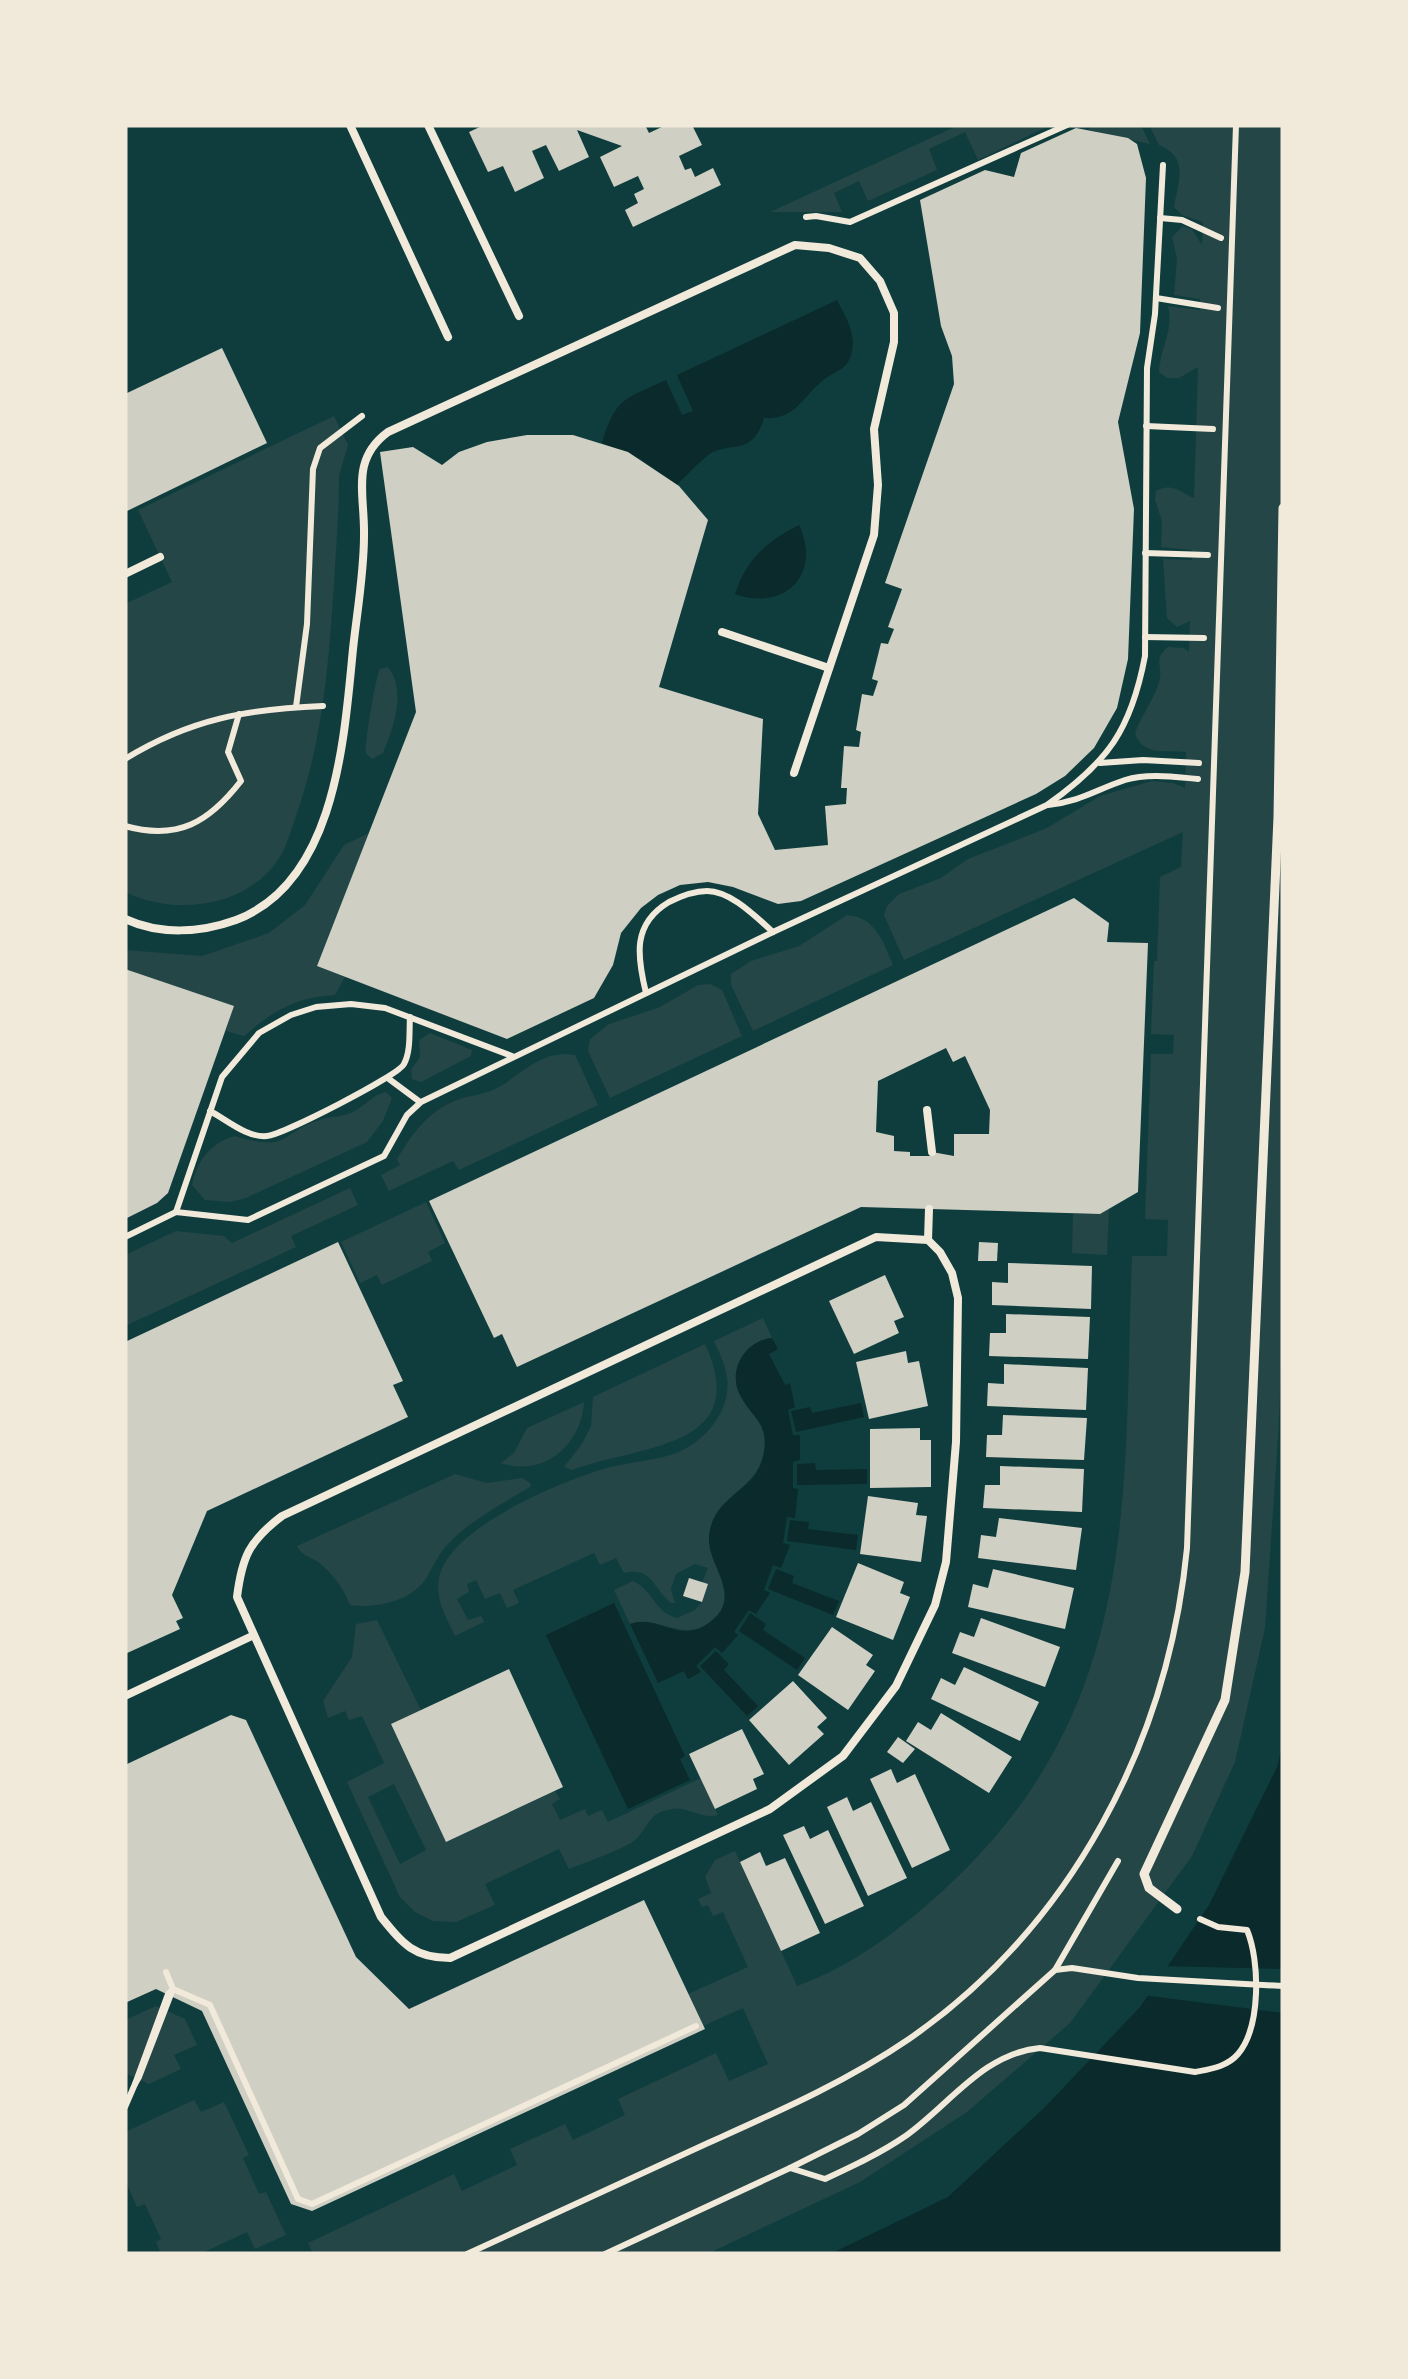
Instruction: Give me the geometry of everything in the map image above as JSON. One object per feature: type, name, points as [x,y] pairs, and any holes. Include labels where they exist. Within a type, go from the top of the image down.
[{"type":"street","points":[[1177,1909],[1149,1888],[1144,1874],[1226,1700],[1245,1572],[1278,817],[1283,508]]},
{"type":"lane","points":[[350,125],[448,337]]},
{"type":"lane","points":[[428,125],[519,316]]},
{"type":"lane","points":[[125,918],[178,932],[215,927],[250,914],[281,893],[302,863],[326,812],[348,714],[364,536],[363,462],[373,444],[388,432],[795,245],[829,248],[860,258],[880,281],[894,312],[894,342],[874,429],[878,485],[874,535],[794,773]]},
{"type":"lane","points":[[125,574],[160,557]]},
{"type":"lane","points":[[722,632],[829,668]]},
{"type":"lane","points":[[927,1110],[932,1152]]},
{"type":"lane","points":[[928,1240],[929,1209]]},
{"type":"lane","points":[[876,1237],[928,1240],[952,1273],[958,1298],[955,1461],[946,1562],[936,1605],[896,1686],[873,1719],[842,1756],[770,1809],[450,1958],[426,1958],[401,1942],[381,1917],[252,1636],[237,1597],[242,1563],[258,1534],[282,1516],[876,1237]]},
{"type":"lane","points":[[125,1696],[252,1636]]},
{"type":"path","points":[[467,2254],[804,2100],[878,2058],[951,2006],[1024,1936],[1078,1865],[1115,1802],[1158,1701],[1177,1622],[1187,1548],[1236,125]]},
{"type":"path","points":[[125,1236],[176,1212],[248,1220],[384,1156],[407,1115],[420,1102],[1047,805],[1081,781],[1116,742],[1138,696],[1145,636],[1147,368],[1156,298],[1163,165]]},
{"type":"path","points":[[1160,218],[1182,220],[1221,238]]},
{"type":"path","points":[[1156,298],[1218,308]]},
{"type":"path","points":[[1146,426],[1213,429]]},
{"type":"path","points":[[1146,553],[1208,556]]},
{"type":"path","points":[[1145,636],[1204,638]]},
{"type":"path","points":[[125,759],[184,728],[239,714],[323,706]]},
{"type":"path","points":[[125,826],[153,833],[188,827],[232,794],[242,781],[228,752],[239,714]]},
{"type":"path","points":[[1098,763],[1199,763]]},
{"type":"path","points":[[1047,805],[1077,802],[1125,780],[1141,777],[1198,779]]},
{"type":"path","points":[[646,993],[640,939],[651,913],[676,898],[709,890],[742,904],[773,932]]},
{"type":"path","points":[[176,1212],[222,1077],[259,1034],[291,1014],[351,1004],[385,1008],[514,1057]]},
{"type":"path","points":[[210,1112],[250,1134],[269,1136],[389,1079],[403,1066],[410,1018]]},
{"type":"path","points":[[389,1079],[420,1102]]},
{"type":"path","points":[[790,2168],[825,2179],[862,2162],[906,2136],[988,2066],[1019,2050],[1040,2048],[1194,2072],[1218,2068],[1237,2056],[1256,2001],[1256,1950],[1247,1930],[1218,1926],[1177,1909]]},
{"type":"path","points":[[605,2254],[790,2168],[858,2134],[904,2105],[1055,1970],[1072,1968],[1138,1978],[1283,1986]]},
{"type":"path","points":[[166,1972],[173,1989],[210,2005],[298,2198],[312,2204],[696,2026]]},
{"type":"path","points":[[125,2108],[173,1989]]},
{"type":"shaded area","points":[[959,125],[1051,125],[978,160],[965,132],[929,149],[937,170],[868,201],[859,181],[834,193],[842,212],[770,212]]},
{"type":"shaded area","points":[[1091,125],[1141,125],[1150,144],[1089,130]]},
{"type":"shaded area","points":[[1149,125],[1283,125],[1283,1324],[1265,1628],[1235,1762],[1192,1856],[1070,2023],[967,2112],[860,2182],[707,2254],[313,2254],[308,2243],[454,2174],[462,2191],[517,2165],[510,2149],[565,2124],[573,2140],[625,2115],[618,2099],[716,2053],[729,2081],[768,2064],[743,2008],[703,2026],[688,1994],[748,1967],[723,1912],[713,1916],[708,1905],[702,1907],[698,1899],[711,1893],[705,1877],[715,1860],[735,1851],[797,1986],[839,1968],[897,1930],[932,1900],[1012,1816],[1058,1745],[1089,1670],[1110,1593],[1121,1513],[1132,1256],[1167,1256],[1168,1220],[1145,1219],[1151,1054],[1173,1054],[1174,1035],[1151,1034],[1160,877],[1181,867],[1183,832],[904,960],[884,915],[899,894],[941,878],[968,859],[1047,828],[1100,796],[1152,781],[1185,788],[1186,752],[1149,749],[1135,733],[1157,689],[1163,652],[1168,647],[1189,652],[1190,621],[1177,627],[1167,618],[1163,559],[1192,560],[1192,550],[1161,547],[1162,521],[1155,500],[1156,491],[1167,488],[1194,498],[1198,367],[1179,378],[1167,378],[1159,372],[1169,323],[1168,306],[1200,310],[1200,299],[1174,295],[1177,259],[1172,237],[1183,226],[1192,229],[1202,245],[1203,222],[1182,215],[1174,207],[1178,163],[1169,150],[1159,145]]},
{"type":"shaded area","points":[[837,300],[852,337],[847,363],[791,412],[764,418],[759,431],[746,444],[715,451],[677,485],[640,459],[602,443],[612,416],[631,396],[666,380],[682,415],[693,411],[677,375]]},
{"type":"shaded area","points":[[334,416],[348,445],[339,476],[327,670],[307,782],[284,849],[264,876],[228,898],[208,903],[165,904],[125,892],[125,604],[172,582],[138,510]]},
{"type":"shaded area","points":[[799,525],[806,559],[794,585],[769,598],[735,594],[745,570],[759,552]]},
{"type":"shaded area","points":[[388,667],[397,687],[396,710],[383,753],[372,759],[366,753],[371,711],[380,669]]},
{"type":"shaded area","points":[[369,833],[317,966],[345,977],[335,995],[309,998],[286,1007],[244,1036],[226,1031],[233,1007],[125,971],[125,950],[202,956],[269,933],[305,905],[344,845]]},
{"type":"shaded area","points":[[847,915],[872,926],[893,965],[753,1031],[731,985],[731,974],[751,961],[799,946]]},
{"type":"shaded area","points":[[710,984],[722,990],[742,1036],[610,1098],[588,1051],[590,1039],[609,1024],[660,1007],[698,985]]},
{"type":"shaded area","points":[[430,1033],[472,1050],[471,1056],[421,1082],[412,1079],[411,1070],[420,1057],[419,1040]]},
{"type":"shaded area","points":[[563,1054],[575,1055],[598,1105],[459,1170],[453,1161],[389,1191],[381,1175],[400,1165],[397,1159],[409,1140],[438,1110],[495,1089],[535,1063]]},
{"type":"shaded area","points":[[386,1092],[392,1098],[383,1121],[367,1142],[230,1202],[205,1200],[192,1185],[206,1154],[226,1139],[235,1136],[276,1142],[308,1124],[353,1112]]},
{"type":"shaded area","points":[[350,1188],[358,1205],[291,1236],[296,1247],[125,1326],[125,1255],[176,1231],[224,1236],[232,1243]]},
{"type":"shaded area","points":[[426,1202],[445,1243],[428,1252],[432,1261],[382,1285],[377,1275],[360,1283],[341,1242]]},
{"type":"shaded area","points":[[1109,1208],[1107,1255],[1072,1253],[1073,1214],[1100,1214]]},
{"type":"shaded area","points":[[763,1318],[772,1338],[747,1350],[736,1376],[740,1395],[762,1426],[764,1452],[752,1477],[721,1508],[710,1529],[709,1541],[724,1589],[720,1612],[711,1622],[690,1630],[641,1622],[630,1624],[614,1590],[633,1581],[664,1611],[677,1618],[702,1602],[702,1582],[708,1568],[695,1564],[676,1574],[671,1589],[675,1603],[671,1603],[646,1575],[624,1573],[616,1558],[600,1565],[594,1553],[513,1590],[519,1603],[507,1608],[500,1593],[485,1599],[476,1580],[467,1584],[469,1592],[457,1599],[468,1620],[481,1616],[484,1622],[455,1636],[442,1608],[438,1586],[447,1559],[463,1541],[537,1495],[607,1468],[667,1456],[702,1437],[719,1415],[727,1390],[727,1377],[714,1341]]},
{"type":"shaded area","points":[[772,1338],[778,1349],[769,1354],[785,1385],[790,1383],[795,1407],[788,1410],[793,1435],[800,1435],[800,1460],[793,1462],[793,1488],[798,1489],[795,1518],[787,1517],[783,1543],[790,1545],[781,1568],[773,1565],[764,1590],[770,1593],[756,1614],[749,1610],[734,1632],[738,1635],[722,1653],[715,1647],[696,1666],[701,1672],[688,1679],[684,1671],[658,1683],[630,1624],[651,1622],[689,1631],[699,1629],[720,1612],[725,1591],[710,1548],[712,1523],[718,1511],[759,1469],[765,1446],[762,1429],[740,1395],[736,1376],[747,1350]]},
{"type":"shaded area","points":[[705,1344],[716,1379],[714,1405],[702,1424],[656,1447],[572,1470],[564,1467],[591,1426],[593,1397]]},
{"type":"shaded area","points":[[584,1402],[576,1431],[558,1454],[532,1466],[501,1463],[514,1453],[527,1428]]},
{"type":"shaded area","points":[[861,1403],[864,1417],[796,1432],[791,1411],[810,1407],[812,1413]]},
{"type":"shaded area","points":[[815,1463],[816,1470],[867,1469],[867,1484],[797,1485],[797,1464]]},
{"type":"shaded area","points":[[455,1474],[487,1483],[523,1478],[531,1484],[462,1531],[445,1548],[421,1585],[403,1597],[371,1606],[350,1605],[333,1576],[297,1546]]},
{"type":"shaded area","points":[[790,1520],[809,1522],[808,1529],[858,1535],[856,1550],[787,1541]]},
{"type":"shaded area","points":[[776,1569],[794,1576],[792,1583],[839,1601],[833,1615],[768,1589]]},
{"type":"shaded area","points":[[614,1603],[685,1756],[680,1759],[690,1780],[628,1809],[546,1635]]},
{"type":"shaded area","points":[[750,1613],[766,1624],[763,1630],[805,1658],[797,1670],[739,1631]]},
{"type":"shaded area","points":[[377,1620],[421,1710],[391,1725],[446,1842],[555,1791],[560,1799],[552,1804],[560,1820],[585,1809],[588,1816],[602,1810],[608,1822],[701,1778],[718,1815],[678,1809],[664,1811],[653,1817],[631,1843],[569,1869],[559,1849],[485,1884],[495,1905],[456,1922],[433,1921],[415,1912],[400,1897],[347,1782],[384,1763],[362,1716],[349,1720],[345,1711],[328,1718],[323,1701],[352,1657],[356,1624]],"holes":[[[394,1784],[426,1850],[400,1864],[368,1797]]]},
{"type":"shaded area","points":[[716,1651],[729,1664],[724,1670],[758,1706],[747,1716],[700,1666]]},
{"type":"shaded area","points":[[1283,1743],[1283,2254],[830,2254],[948,2197],[1044,2108],[1140,2007],[1209,1905],[1277,1767]]},
{"type":"shaded area","points":[[156,2006],[185,2019],[197,2045],[174,2055],[181,2069],[149,2084],[125,2073],[125,2020]]},
{"type":"shaded area","points":[[194,2100],[201,2112],[224,2102],[249,2155],[243,2158],[259,2194],[266,2192],[286,2235],[255,2249],[247,2232],[200,2254],[161,2254],[156,2242],[161,2239],[145,2204],[137,2207],[125,2180],[125,2132]]},
{"type":"pier","points":[[1162,1966],[1283,1969],[1283,2013],[1142,1995]]},
{"type":"building","points":[[484,125],[645,125],[649,133],[666,125],[692,125],[702,145],[679,156],[685,170],[691,168],[695,177],[713,168],[721,185],[633,227],[625,210],[638,203],[634,194],[644,189],[638,176],[614,187],[600,157],[622,146],[577,130],[589,157],[559,171],[546,145],[532,151],[544,178],[515,192],[503,166],[488,172],[469,132]]},
{"type":"building","points":[[1076,128],[1128,138],[1137,144],[1146,178],[1140,333],[1118,422],[1134,509],[1128,659],[1117,708],[1094,748],[1065,776],[1036,794],[801,901],[778,904],[708,882],[680,885],[658,895],[641,908],[621,933],[613,965],[594,998],[507,1039],[317,966],[416,712],[380,452],[413,447],[442,465],[459,452],[487,442],[527,435],[573,435],[628,452],[679,486],[708,520],[659,687],[763,719],[758,814],[775,850],[828,845],[825,806],[846,804],[847,788],[841,788],[844,746],[859,747],[861,732],[856,730],[862,694],[873,696],[878,681],[872,679],[881,643],[888,644],[894,629],[888,627],[902,589],[885,583],[954,384],[952,356],[941,326],[920,200],[985,170],[1014,177],[1021,153]]},
{"type":"building","points":[[222,348],[267,443],[125,512],[125,394]]},
{"type":"building","points":[[1074,898],[1109,923],[1107,942],[1148,943],[1138,1192],[1100,1214],[861,1207],[517,1367],[502,1334],[494,1338],[429,1201]],"holes":[[[946,1048],[953,1062],[965,1056],[990,1110],[989,1134],[954,1134],[954,1156],[932,1152],[930,1156],[910,1156],[910,1152],[894,1151],[894,1136],[876,1132],[878,1081]]]},
{"type":"building","points":[[125,969],[234,1006],[168,1193],[125,1219]]},
{"type":"building","points":[[338,1242],[403,1381],[393,1385],[408,1417],[207,1511],[172,1595],[183,1618],[176,1621],[180,1629],[125,1654],[125,1342]]},
{"type":"building","points":[[979,1242],[998,1243],[997,1261],[978,1261]]},
{"type":"building","points":[[1008,1263],[1092,1266],[1091,1309],[992,1305],[992,1282],[1008,1283]]},
{"type":"building","points":[[885,1275],[904,1317],[894,1321],[899,1333],[854,1354],[829,1301]]},
{"type":"building","points":[[1006,1314],[1090,1317],[1088,1359],[989,1356],[990,1333],[1006,1333]]},
{"type":"building","points":[[906,1351],[908,1363],[919,1361],[928,1406],[869,1419],[856,1362]]},
{"type":"building","points":[[1004,1364],[1088,1368],[1086,1410],[987,1406],[988,1383],[1004,1384]]},
{"type":"building","points":[[1003,1415],[1087,1418],[1084,1460],[986,1457],[987,1435],[1002,1435]]},
{"type":"building","points":[[920,1428],[920,1440],[931,1440],[931,1487],[870,1488],[870,1429]]},
{"type":"building","points":[[1000,1466],[1084,1469],[1082,1512],[983,1508],[985,1485],[1000,1485]]},
{"type":"building","points":[[868,1496],[918,1503],[916,1515],[927,1516],[921,1562],[860,1554]]},
{"type":"building","points":[[999,1518],[1082,1528],[1076,1570],[978,1558],[981,1535],[996,1537]]},
{"type":"building","points":[[858,1563],[904,1582],[900,1593],[910,1597],[893,1640],[836,1617]]},
{"type":"building","points":[[993,1569],[1074,1588],[1065,1629],[968,1607],[973,1584],[988,1588]]},
{"type":"building","points":[[689,1578],[708,1584],[702,1602],[683,1596]]},
{"type":"building","points":[[981,1618],[1060,1647],[1045,1687],[952,1653],[960,1632],[974,1637]]},
{"type":"building","points":[[832,1627],[873,1655],[866,1665],[875,1671],[848,1710],[798,1675]]},
{"type":"building","points":[[964,1667],[1039,1702],[1020,1741],[931,1699],[941,1678],[955,1685]]},
{"type":"building","points":[[509,1669],[563,1787],[446,1842],[391,1724]]},
{"type":"building","points":[[793,1681],[827,1718],[817,1727],[824,1734],[789,1765],[749,1720]]},
{"type":"building","points":[[941,1713],[1012,1757],[989,1793],[906,1741],[918,1722],[931,1730]]},
{"type":"building","points":[[231,1715],[246,1720],[356,1957],[409,2009],[644,1900],[705,2029],[312,2211],[291,2204],[202,2011],[156,1989],[125,2003],[125,1765]]},
{"type":"building","points":[[742,1729],[764,1774],[753,1779],[757,1789],[715,1809],[689,1754]]},
{"type":"building","points":[[898,1737],[915,1749],[903,1763],[887,1752]]},
{"type":"building","points":[[891,1769],[897,1783],[915,1774],[950,1850],[912,1868],[870,1779]]},
{"type":"building","points":[[847,1797],[853,1811],[871,1802],[907,1878],[868,1896],[827,1807]]},
{"type":"building","points":[[804,1826],[810,1839],[828,1830],[864,1906],[825,1924],[783,1835]]},
{"type":"building","points":[[760,1852],[766,1866],[785,1858],[820,1933],[781,1951],[740,1862]]}]
